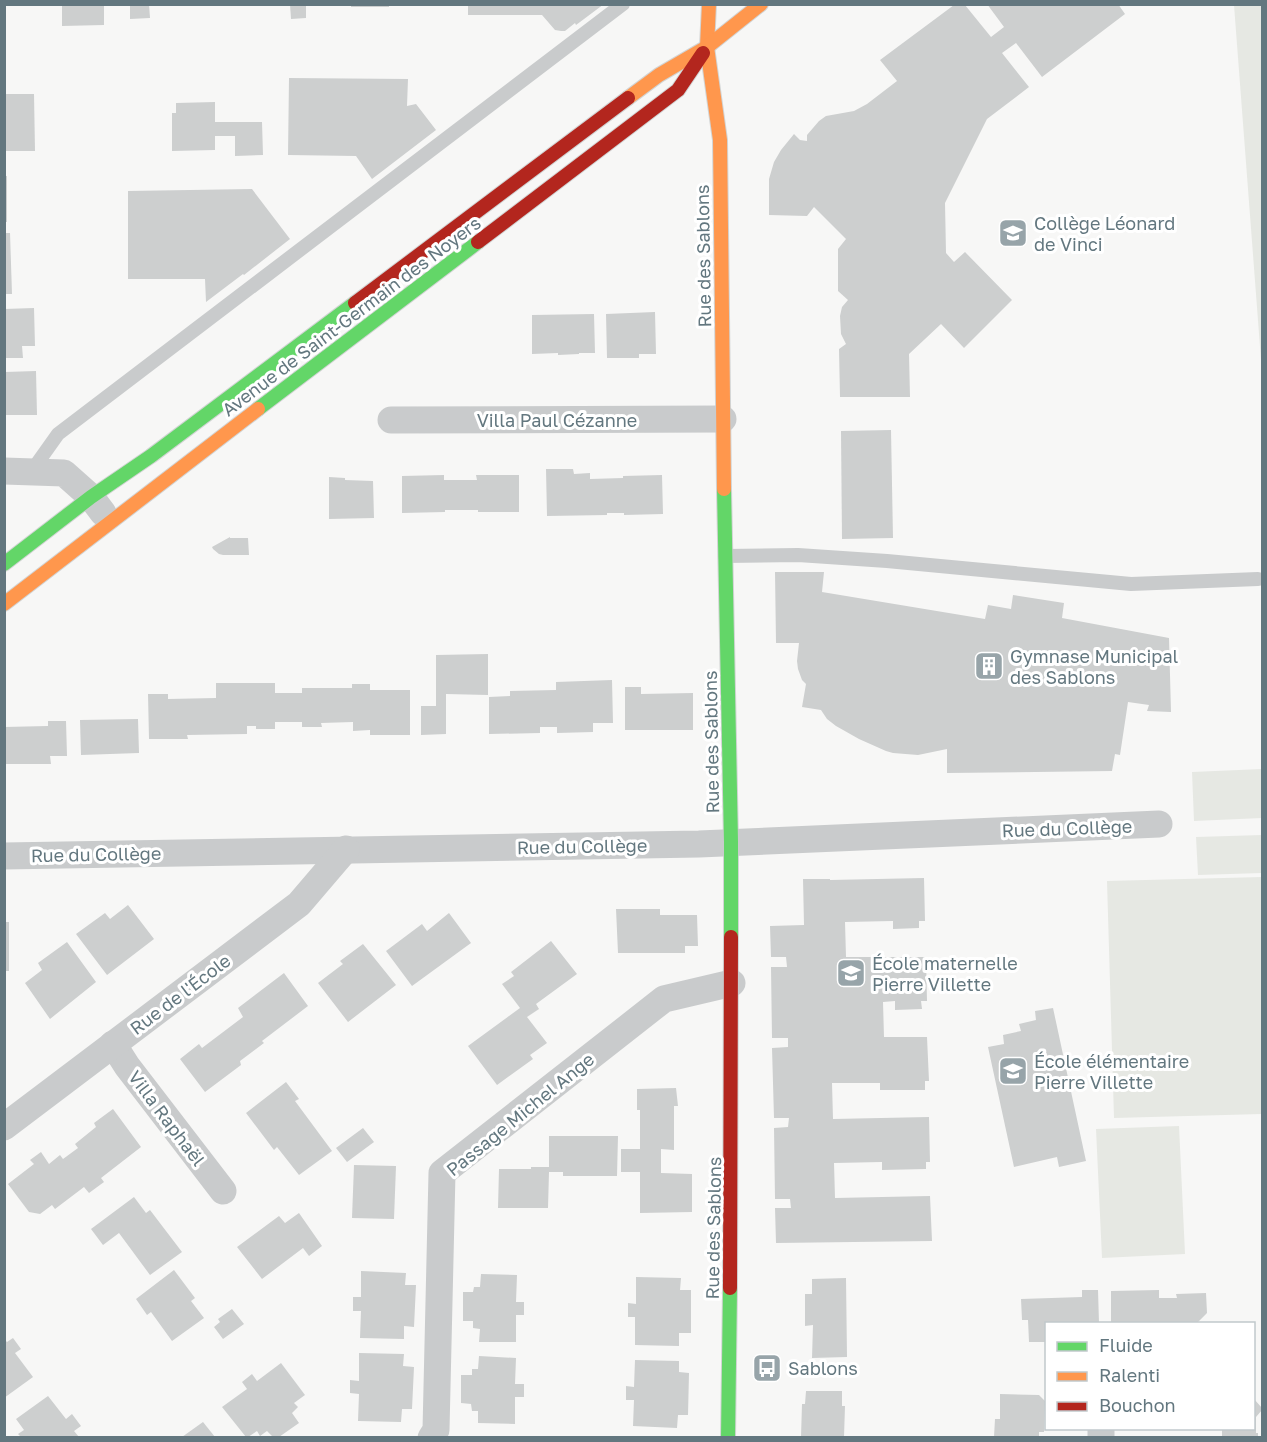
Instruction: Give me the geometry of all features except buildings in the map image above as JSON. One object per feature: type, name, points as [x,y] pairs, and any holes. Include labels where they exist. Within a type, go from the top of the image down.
[{"type":"main road","name":"Rue des Sablons","points":[[709,4],[707,47],[720,140],[731,842],[731,1248],[728,1437]]},
{"type":"main road","name":"Avenue de Saint-Germain des Noyers","points":[[4,564],[659,75],[707,47],[761,4]]},
{"type":"main road","name":"Avenue de Saint-Germain des Noyers","points":[[4,604],[678,90],[707,47]]},
{"type":"street","name":"Villa Paul Cézanne","points":[[391,420],[723,419]]},
{"type":"street","points":[[4,471],[64,473],[91,497],[110,522]]},
{"type":"street","name":"Rue du Collège","points":[[4,856],[699,844],[1158,824]]},
{"type":"street","name":"Rue de l'École","points":[[4,1127],[299,904],[346,849]]},
{"type":"street","name":"Passage Michel Ange","points":[[431,1437],[436,1430],[442,1173],[664,999],[732,983]]},
{"type":"street","name":"Villa Raphaël","points":[[113,1044],[223,1191]]},
{"type":"lane","points":[[31,472],[58,434],[623,4]]},
{"type":"lane","points":[[725,556],[798,555],[887,561],[1131,584],[1258,579]]},
{"type":"shaded area","points":[[1234,5],[1262,5],[1262,373]]},
{"type":"shaded area","points":[[1262,769],[1262,818],[1194,821],[1192,772]]},
{"type":"shaded area","points":[[1262,835],[1262,873],[1198,875],[1196,837]]},
{"type":"shaded area","points":[[1262,877],[1262,1114],[1114,1118],[1107,881]]},
{"type":"shaded area","points":[[1179,1126],[1185,1254],[1102,1258],[1096,1129]]},
{"type":"traffic: fast","points":[[258,409],[478,242]]},
{"type":"traffic: fast","points":[[4,564],[91,497],[151,456],[355,303]]},
{"type":"traffic: fast","points":[[724,489],[731,937]]},
{"type":"traffic: fast","points":[[728,1438],[730,1288]]},
{"type":"traffic: slow","points":[[709,4],[707,47],[720,140],[724,489]]},
{"type":"traffic: slow","points":[[628,98],[659,75],[707,47],[761,4]]},
{"type":"traffic: slow","points":[[4,604],[258,409]]},
{"type":"traffic: jam","points":[[478,242],[678,90],[703,53]]},
{"type":"traffic: jam","points":[[355,303],[628,98]]},
{"type":"traffic: jam","points":[[730,1288],[731,937]]},
{"type":"place","name":"Collège Léonard de Vinci","points":[[1013,233]]},
{"type":"place","name":"Gymnase Municipal des Sablons","points":[[989,666]]},
{"type":"place","name":"École maternelle Pierre Villette","points":[[851,973]]},
{"type":"place","name":"École élémentaire Pierre Villette","points":[[1013,1071]]},
{"type":"place","name":"Sablons","points":[[767,1368]]}]
